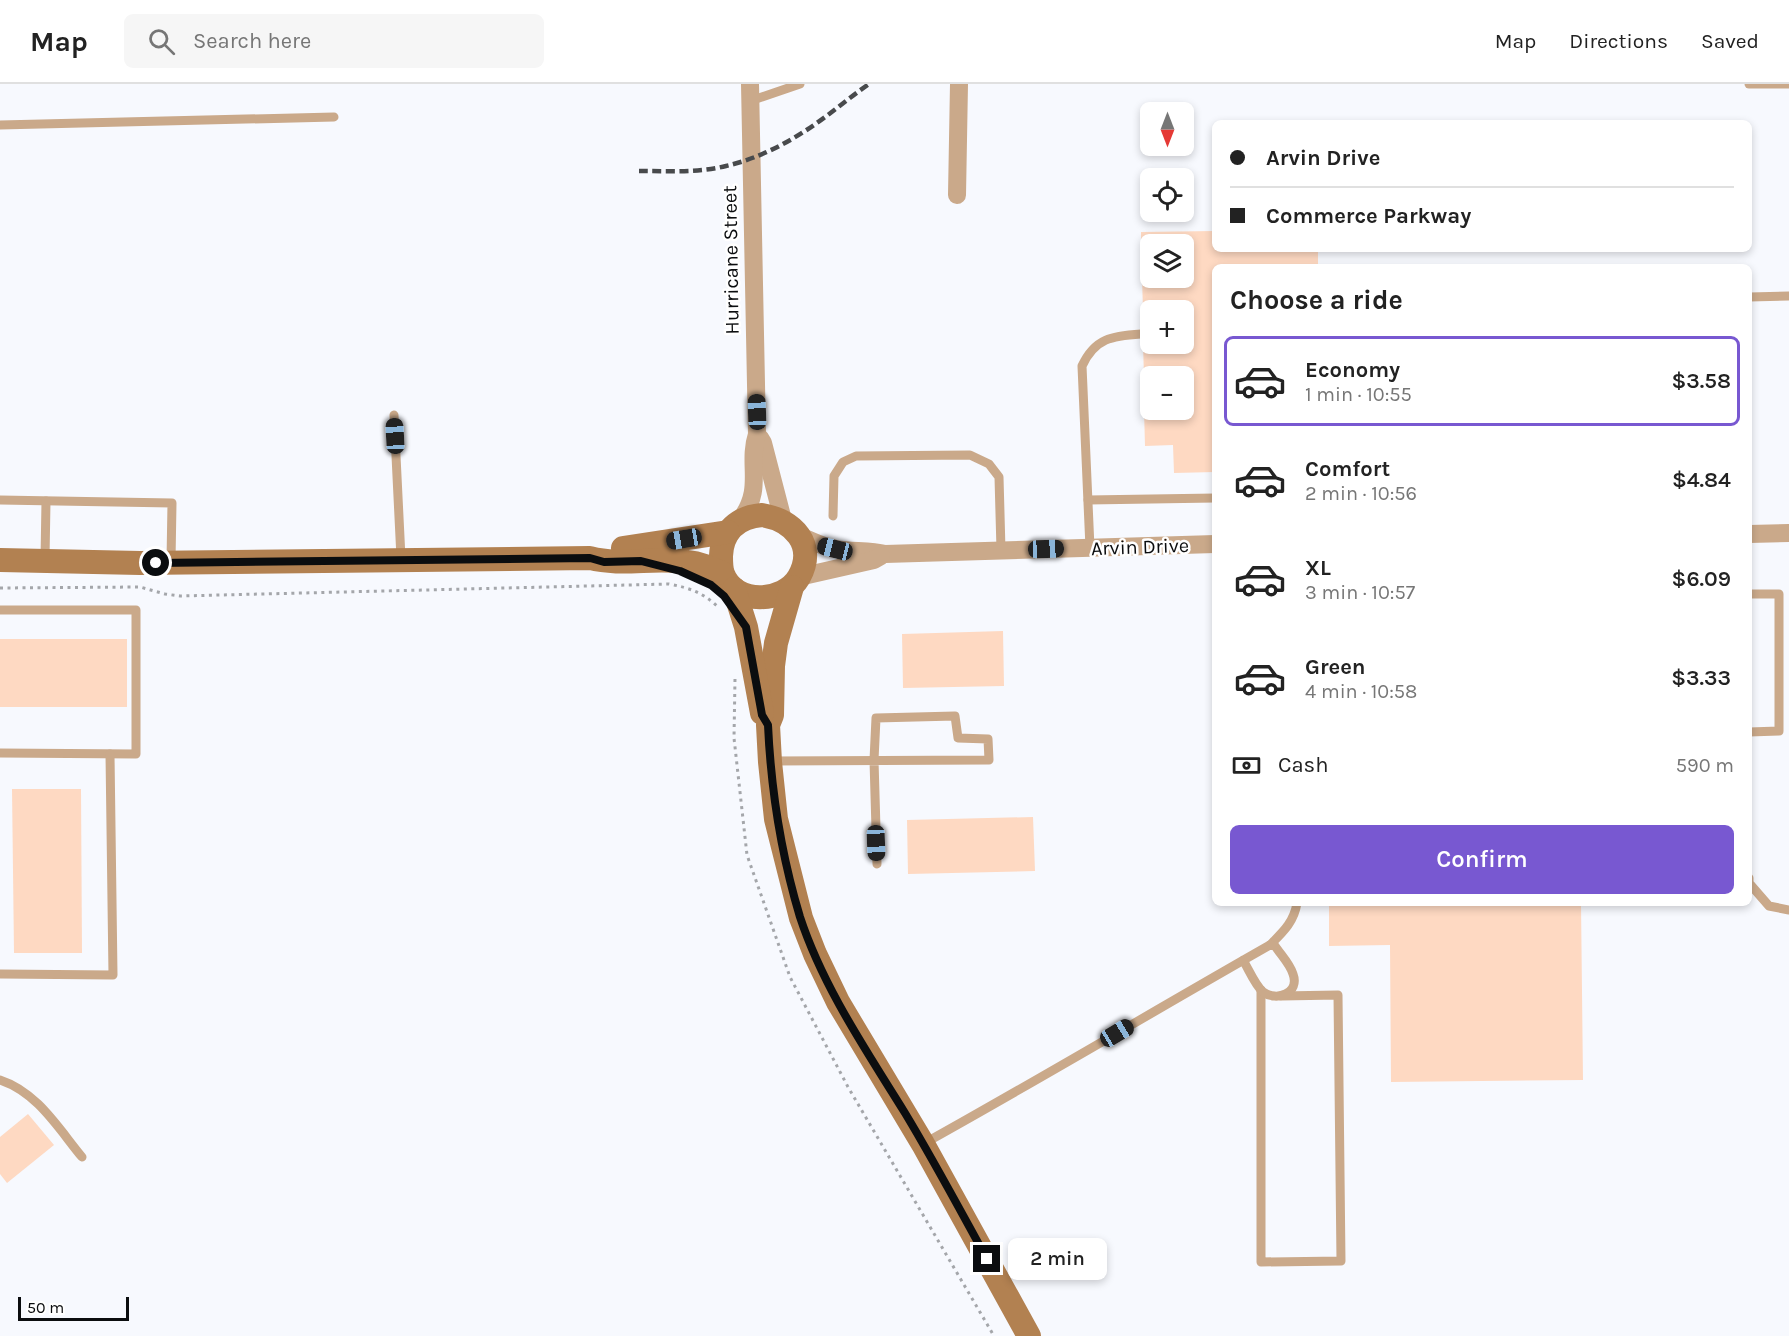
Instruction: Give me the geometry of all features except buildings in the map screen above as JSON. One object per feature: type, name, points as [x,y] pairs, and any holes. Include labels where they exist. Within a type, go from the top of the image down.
[{"type":"street","points":[[957,195],[959,84]]},
{"type":"street","name":"Hurricane Street","points":[[735,526],[749,508],[753,497],[754,444],[758,434],[750,92]]},
{"type":"street","name":"Hurricane Street","points":[[758,434],[791,528]]},
{"type":"street","name":"Arvin Drive","points":[[590,558],[603,550],[735,526],[762,515],[791,528],[820,546],[885,554],[1212,544]]},
{"type":"street","points":[[735,526],[721,552],[728,581],[746,627],[762,715],[768,725]]},
{"type":"street","points":[[791,528],[804,545],[805,556],[776,643],[772,715],[768,725],[776,819],[801,918],[838,1002],[923,1144],[1029,1336]]},
{"type":"street","points":[[1752,534],[1789,533]]},
{"type":"street","name":"Arvin Drive","points":[[0,560],[171,563],[590,558],[604,562],[687,562],[705,565],[756,597],[767,597],[777,596],[795,582],[874,560],[885,554]]},
{"type":"street","points":[[641,561],[680,571],[711,585],[724,596],[746,627]]},
{"type":"lane","points":[[750,92],[800,84]]},
{"type":"lane","points":[[1749,84],[1789,84]]},
{"type":"lane","points":[[0,125],[334,117]]},
{"type":"lane","points":[[1752,297],[1789,296]]},
{"type":"lane","points":[[1090,548],[1082,366],[1089,351],[1104,340],[1140,334]]},
{"type":"lane","points":[[394,415],[401,561]]},
{"type":"lane","points":[[833,516],[834,476],[843,462],[856,456],[970,455],[989,464],[999,477],[1001,550]]},
{"type":"lane","points":[[1088,500],[1212,498]]},
{"type":"lane","points":[[0,500],[172,503],[171,563]]},
{"type":"lane","points":[[45,561],[46,501]]},
{"type":"lane","points":[[1752,594],[1779,594],[1779,731],[1752,732]]},
{"type":"lane","points":[[0,610],[136,610],[135,754],[0,753]]},
{"type":"lane","points":[[770,762],[874,759],[989,760],[988,739],[958,738],[956,717],[876,718],[874,759],[877,864]]},
{"type":"lane","points":[[0,974],[112,975],[110,754]]},
{"type":"lane","points":[[1752,886],[1769,906],[1789,910]]},
{"type":"lane","points":[[923,1144],[1270,945],[1288,928],[1296,906]]},
{"type":"lane","points":[[1270,945],[1275,946],[1293,972],[1293,987],[1281,996]]},
{"type":"lane","points":[[1243,960],[1261,990],[1272,997],[1338,994],[1341,1261],[1261,1262],[1261,990]]},
{"type":"lane","points":[[0,1080],[34,1099],[82,1156]]},
{"type":"path","points":[[0,588],[140,587],[180,596],[669,584],[692,589],[708,597],[723,611]]},
{"type":"path","points":[[735,668],[734,738],[747,855],[790,977],[848,1087],[994,1336]]},
{"type":"railway","points":[[639,171],[705,170],[749,159],[772,150],[804,132],[869,84]]},
{"type":"route","points":[[156,563],[590,558],[604,562],[641,561],[696,576],[711,585],[724,596],[746,627],[762,715],[768,725],[776,819],[801,918],[815,954],[838,1002],[923,1144],[987,1259]]}]
